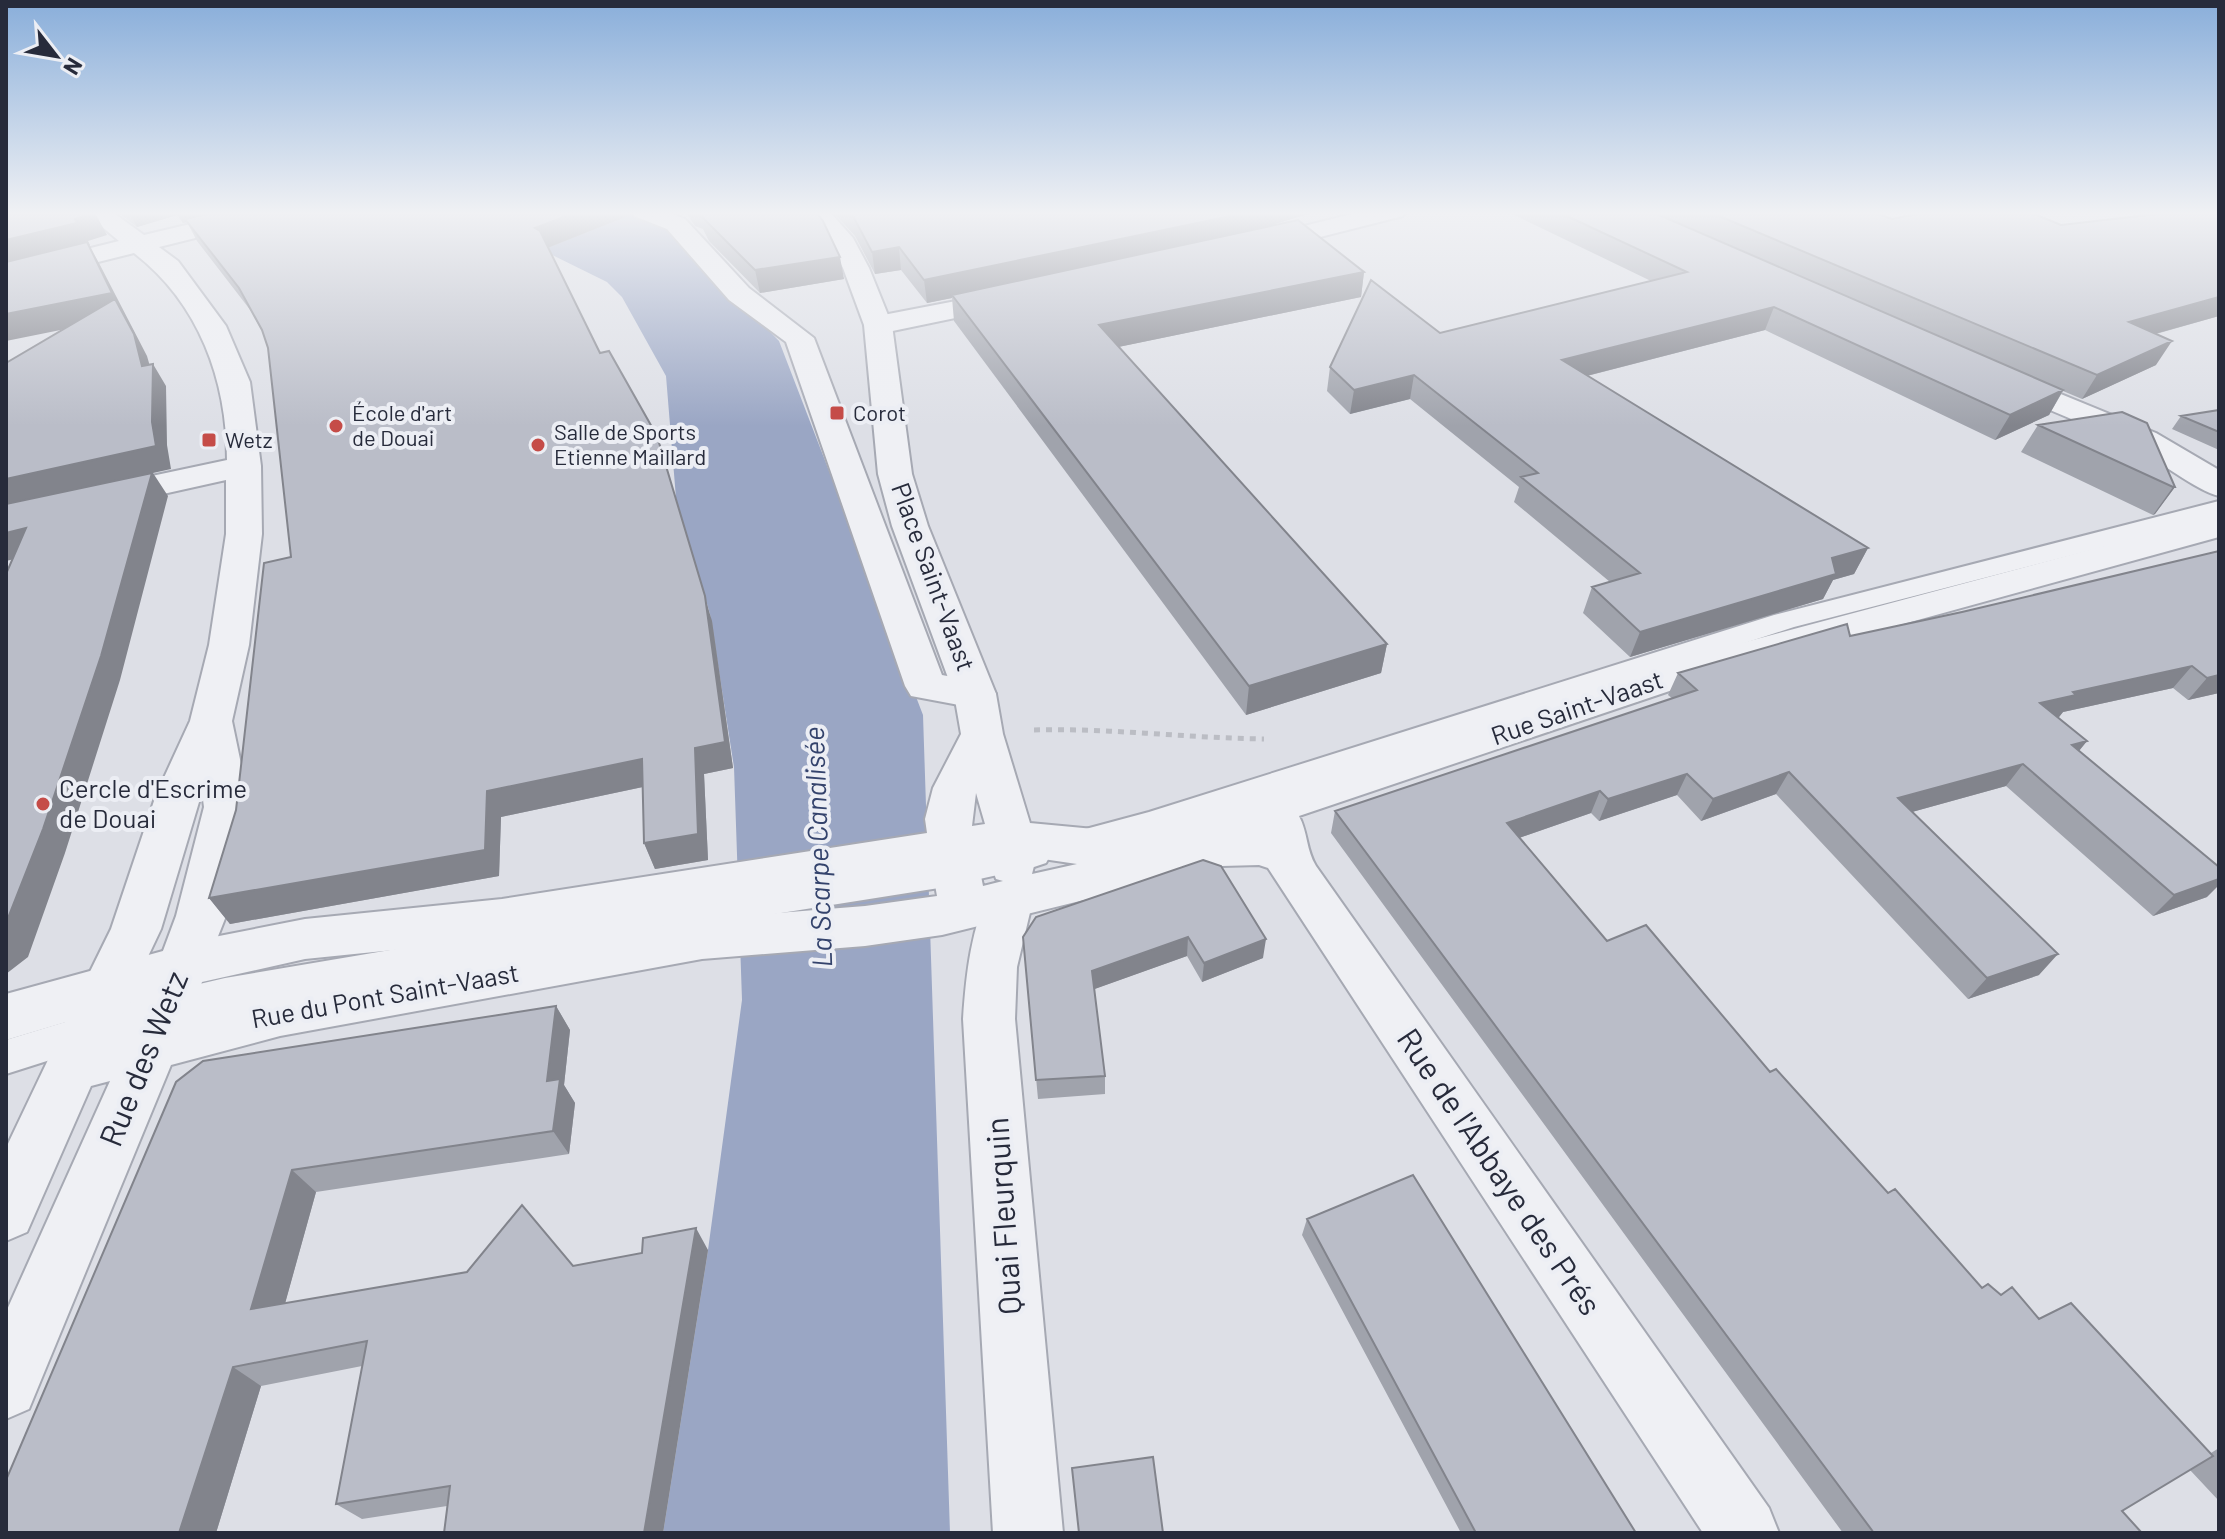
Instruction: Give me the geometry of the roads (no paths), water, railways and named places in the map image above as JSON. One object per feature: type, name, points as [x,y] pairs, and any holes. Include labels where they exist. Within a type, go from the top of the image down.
[{"type":"street","name":"Rue des Wetz","points":[[6,1212],[136,929],[178,795],[211,721],[229,645],[244,534],[241,411],[235,382],[212,326],[181,283]]},
{"type":"street","points":[[729,283],[739,294],[799,338],[926,686],[993,720],[951,802],[948,819],[969,874]]},
{"type":"street","name":"Place Saint-Vaast","points":[[863,283],[878,325],[891,454],[910,526],[993,720],[969,874]]},
{"type":"street","points":[[878,325],[1044,291]]},
{"type":"street","points":[[1970,365],[2158,448],[2194,467],[2219,486]]},
{"type":"street","points":[[6,518],[244,466]]},
{"type":"street","name":"Rue Saint-Vaast","points":[[969,874],[1222,848],[1260,847],[1286,829],[1700,667],[2219,526]]},
{"type":"street","name":"Rue des Wetz","points":[[6,1386],[168,1006],[201,916],[227,807],[226,788],[211,721]]},
{"type":"street","name":"Rue Saint-Vaast","points":[[969,874],[1063,847],[1126,850],[1286,829]]},
{"type":"street","name":"Rue de l'Abbaye des Prés","points":[[1286,829],[1744,1533]]},
{"type":"street","points":[[700,913],[865,926],[969,874]]},
{"type":"street","points":[[700,913],[969,874]]},
{"type":"street","name":"Quai Fleurquin","points":[[969,874],[992,967],[989,1019],[1028,1533]]},
{"type":"street","name":"Rue du Pont Saint-Vaast","points":[[168,1006],[280,1014],[700,913]]},
{"type":"street","name":"Rue du Pont Saint-Vaast","points":[[89,1029],[168,1006],[247,949],[305,939],[502,919],[700,913]]},
{"type":"street","points":[[6,1017],[89,1029],[168,1006]]},
{"type":"lane","points":[[1063,847],[1150,824],[1784,621],[2219,509]]},
{"type":"lane","points":[[6,1057],[89,1029]]},
{"type":"water","name":"La Scarpe Canalisée","points":[[608,283],[722,283],[779,341],[923,715],[950,1533],[663,1533],[708,1250],[742,1000],[734,767],[710,614],[676,498],[666,376],[622,297]]},
{"type":"place","name":"Corot","points":[[837,413]]},
{"type":"place","name":"École d'art de Douai","points":[[336,426]]},
{"type":"place","name":"Wetz","points":[[209,440]]},
{"type":"place","name":"Salle de Sports Etienne Maillard","points":[[538,445]]},
{"type":"place","name":"Cercle d'Escrime de Douai","points":[[43,804]]}]
